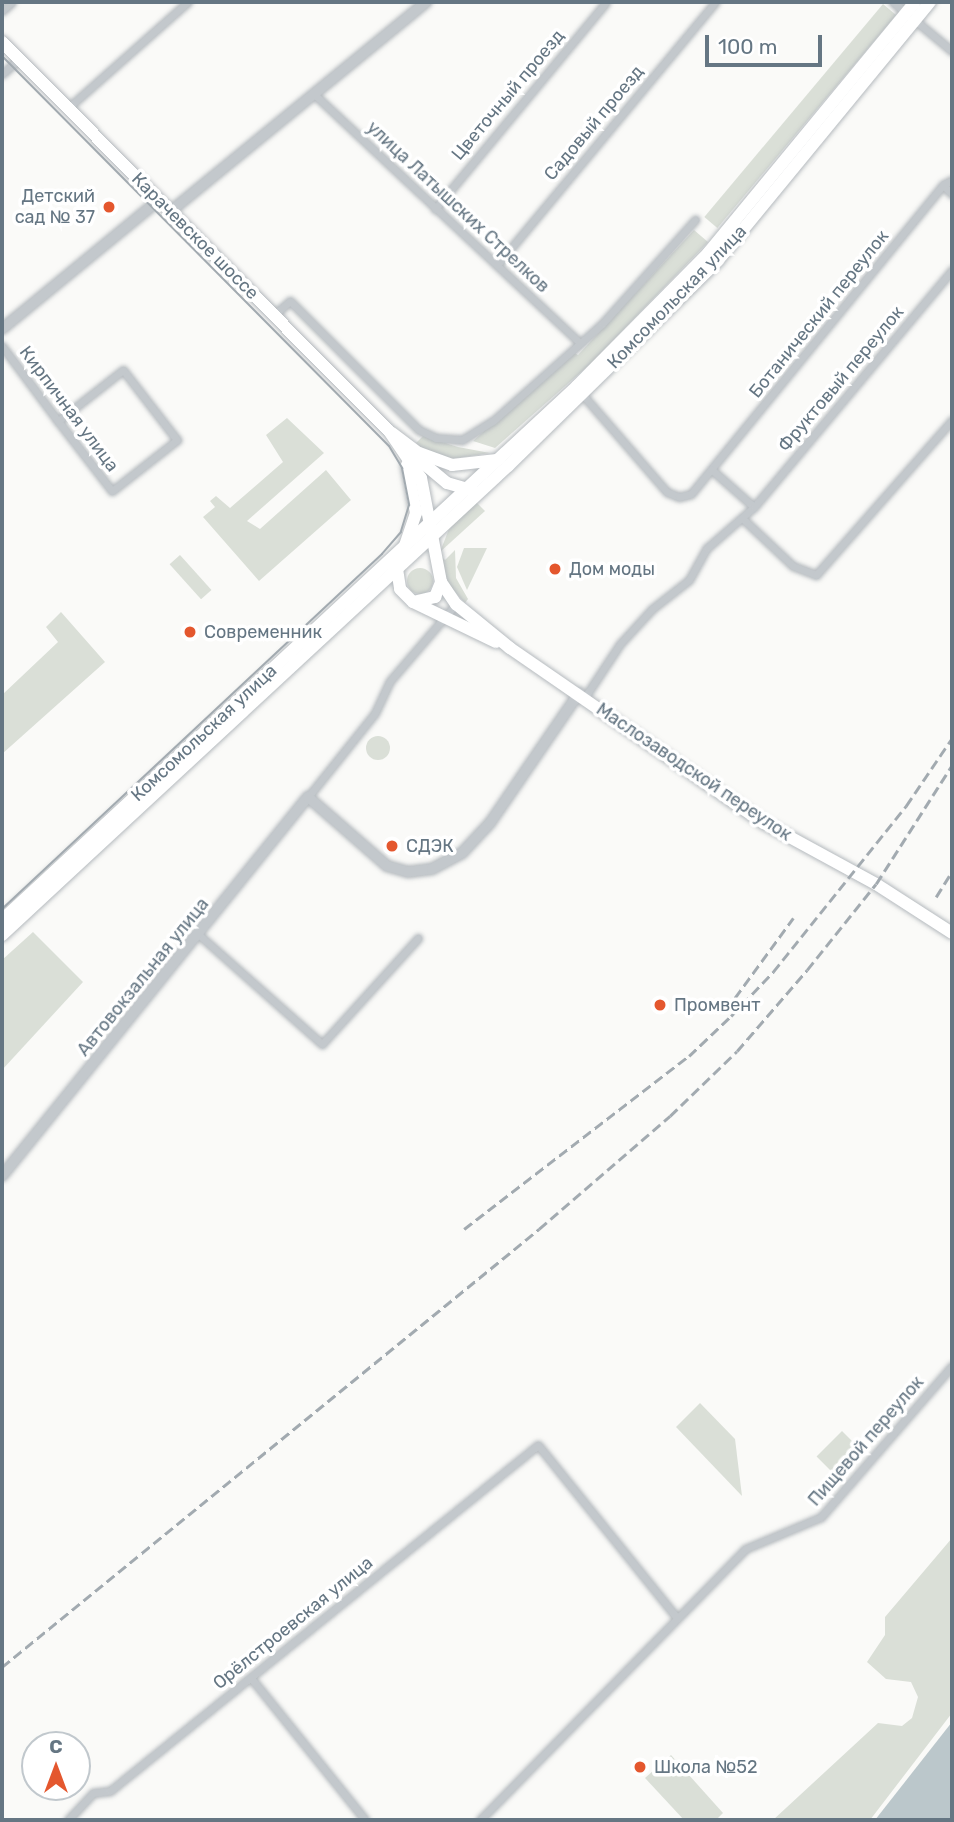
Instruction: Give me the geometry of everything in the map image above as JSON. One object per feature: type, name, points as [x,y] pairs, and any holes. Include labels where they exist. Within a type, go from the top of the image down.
[{"type":"main road","name":"Комсомольская улица","points":[[432,529],[481,491],[718,260],[911,16],[915,2]]},
{"type":"main road","name":"Комсомольская улица","points":[[2,920],[432,529],[467,490],[709,252],[911,16],[930,2]]},
{"type":"main road","name":"Карачевское шоссе","points":[[2,42],[389,430]]},
{"type":"main road","points":[[389,430],[419,453],[452,465],[501,459]]},
{"type":"main road","points":[[389,430],[435,475],[467,490],[481,491]]},
{"type":"main road","points":[[368,596],[384,591],[408,599],[435,597],[441,582],[421,478],[389,430]]},
{"type":"main road","points":[[389,430],[415,492],[412,548],[438,568]]},
{"type":"main road","name":"Комсомольская улица","points":[[2,935],[397,569],[412,548]]},
{"type":"main road","points":[[397,569],[408,599]]},
{"type":"main road","name":"Маслозаводской переулок","points":[[441,582],[456,604],[510,648],[582,695],[764,823],[860,874],[952,933]]},
{"type":"main road","name":"Маслозаводской переулок","points":[[408,599],[510,648]]},
{"type":"street","points":[[2,11],[12,2]]},
{"type":"street","points":[[68,108],[188,2]]},
{"type":"street","points":[[171,211],[426,2]]},
{"type":"street","name":"Цветочный проезд","points":[[435,209],[606,2]]},
{"type":"street","name":"Садовый проезд","points":[[497,265],[715,2]]},
{"type":"street","points":[[893,2],[952,51]]},
{"type":"street","points":[[2,74],[19,59]]},
{"type":"street","name":"улица Латышских Стрелков","points":[[315,95],[580,343]]},
{"type":"street","name":"Ботанический переулок","points":[[582,394],[672,496],[691,494],[943,186],[952,180]]},
{"type":"street","points":[[943,186],[952,194]]},
{"type":"street","points":[[2,329],[159,200]]},
{"type":"street","points":[[274,316],[290,301],[417,428],[449,441],[481,431],[580,343],[695,220]]},
{"type":"street","name":"Фруктовый переулок","points":[[582,695],[652,609],[690,580],[707,548],[754,508],[952,271]]},
{"type":"street","name":"Кирпичная улица","points":[[2,346],[58,421],[112,491],[177,440],[123,370],[58,421]]},
{"type":"street","points":[[742,518],[793,566],[816,575],[952,420]]},
{"type":"street","points":[[712,470],[754,508]]},
{"type":"street","name":"Автовокзальная улица","points":[[2,1176],[375,713],[390,681],[456,604]]},
{"type":"street","points":[[308,797],[387,866],[408,872],[432,869],[462,853],[490,823],[582,695]]},
{"type":"street","points":[[198,934],[322,1044],[418,938]]},
{"type":"street","name":"Пищевой переулок","points":[[677,1618],[757,1541],[821,1517],[952,1366]]},
{"type":"street","name":"Орёлстроевская улица","points":[[68,1820],[93,1793],[110,1791],[538,1445],[677,1618]]},
{"type":"street","points":[[480,1820],[677,1618]]},
{"type":"street","points":[[251,1678],[365,1820]]},
{"type":"shaded area","points":[[883,4],[896,15],[717,228],[704,217]]},
{"type":"shaded area","points":[[694,230],[708,242],[589,365],[495,448],[473,441],[573,352],[578,355]]},
{"type":"shaded area","points":[[287,418],[324,453],[247,521],[260,529],[326,470],[351,500],[259,581],[203,517],[215,507],[210,501],[216,496],[230,508],[283,462],[266,435]]},
{"type":"shaded area","points":[[423,436],[490,453],[451,459],[421,448],[416,443]]},
{"type":"shaded area","points":[[476,502],[485,511],[440,552],[449,529]]},
{"type":"shaded area","points":[[464,548],[487,548],[467,590],[457,567]]},
{"type":"shaded area","points":[[455,550],[456,578],[468,599],[465,603],[447,583],[440,555],[445,560]]},
{"type":"shaded area","points":[[180,555],[211,590],[201,599],[170,564]]},
{"type":"shaded area","points":[[420,568],[429,572],[433,581],[429,590],[420,594],[411,590],[407,581],[411,572]]},
{"type":"shaded area","points":[[61,612],[105,662],[2,754],[2,695],[58,642],[46,627]]},
{"type":"shaded area","points":[[378,736],[386,740],[390,748],[386,756],[378,760],[370,756],[366,748],[370,740]]},
{"type":"shaded area","points":[[33,932],[83,982],[2,1070],[2,960]]},
{"type":"shaded area","points":[[700,1403],[735,1439],[742,1496],[676,1427]]},
{"type":"shaded area","points":[[842,1431],[858,1447],[833,1473],[817,1456]]},
{"type":"shaded area","points":[[952,1538],[952,1713],[870,1820],[773,1820],[878,1723],[902,1726],[912,1718],[918,1697],[911,1682],[886,1679],[867,1662],[885,1635],[885,1617]]},
{"type":"shaded area","points":[[952,1722],[952,1820],[875,1820]]},
{"type":"shaded area","points":[[671,1755],[723,1813],[716,1820],[684,1820],[645,1778]]},
{"type":"tram line","points":[[2,56],[389,446],[402,468],[409,505],[401,532],[382,554],[2,909]]},
{"type":"railway","points":[[464,1229],[689,1056],[731,1016],[773,972],[906,806],[952,738]]},
{"type":"railway","points":[[2,1667],[539,1229],[670,1116],[737,1051],[807,970],[876,884],[952,765]]},
{"type":"railway","points":[[936,897],[952,871]]},
{"type":"railway","points":[[726,1010],[793,918]]},
{"type":"place","name":"Детский сад № 37","points":[[109,207]]},
{"type":"place","name":"Дом моды","points":[[555,569]]},
{"type":"place","name":"Современник","points":[[190,632]]},
{"type":"place","name":"СДЭК","points":[[392,846]]},
{"type":"place","name":"Промвент","points":[[660,1005]]},
{"type":"place","name":"Школа №52","points":[[640,1767]]}]
